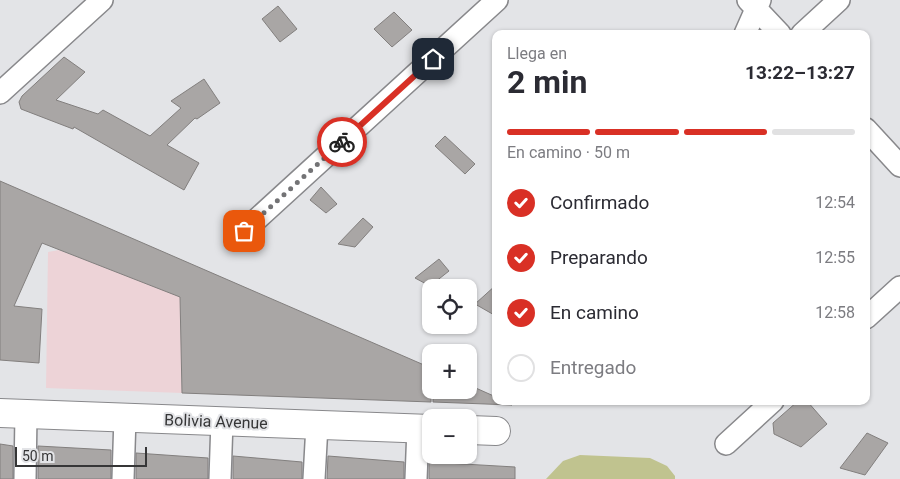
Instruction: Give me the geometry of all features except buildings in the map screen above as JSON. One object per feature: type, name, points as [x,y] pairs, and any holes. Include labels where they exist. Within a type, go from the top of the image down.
[{"type":"main road","name":"Bolivia Avenue","points":[[13,413],[422,429]]},
{"type":"main road","points":[[477,431],[496,432]]},
{"type":"street","points":[[0,93],[102,0]]},
{"type":"street","points":[[244,231],[497,0]]},
{"type":"street","points":[[806,30],[839,0]]},
{"type":"street","points":[[746,30],[755,3]]},
{"type":"street","points":[[755,3],[777,30]]},
{"type":"street","points":[[870,133],[900,166]]},
{"type":"street","points":[[870,314],[900,288]]},
{"type":"street","points":[[726,444],[770,405]]},
{"type":"street","points":[[13,413],[25,479]]},
{"type":"street","points":[[123,479],[125,418]]},
{"type":"street","points":[[220,479],[222,421]]},
{"type":"street","points":[[314,479],[318,425]]},
{"type":"street","points":[[416,479],[422,446]]},
{"type":"shaded area","points":[[59,250],[180,296],[182,393],[46,388],[48,252]]},
{"type":"green space","points":[[580,455],[650,458],[667,466],[675,476],[675,479],[546,479],[563,461]]},
{"type":"way so far","points":[[244,231],[342,142]]},
{"type":"route","points":[[342,142],[433,59]]}]
